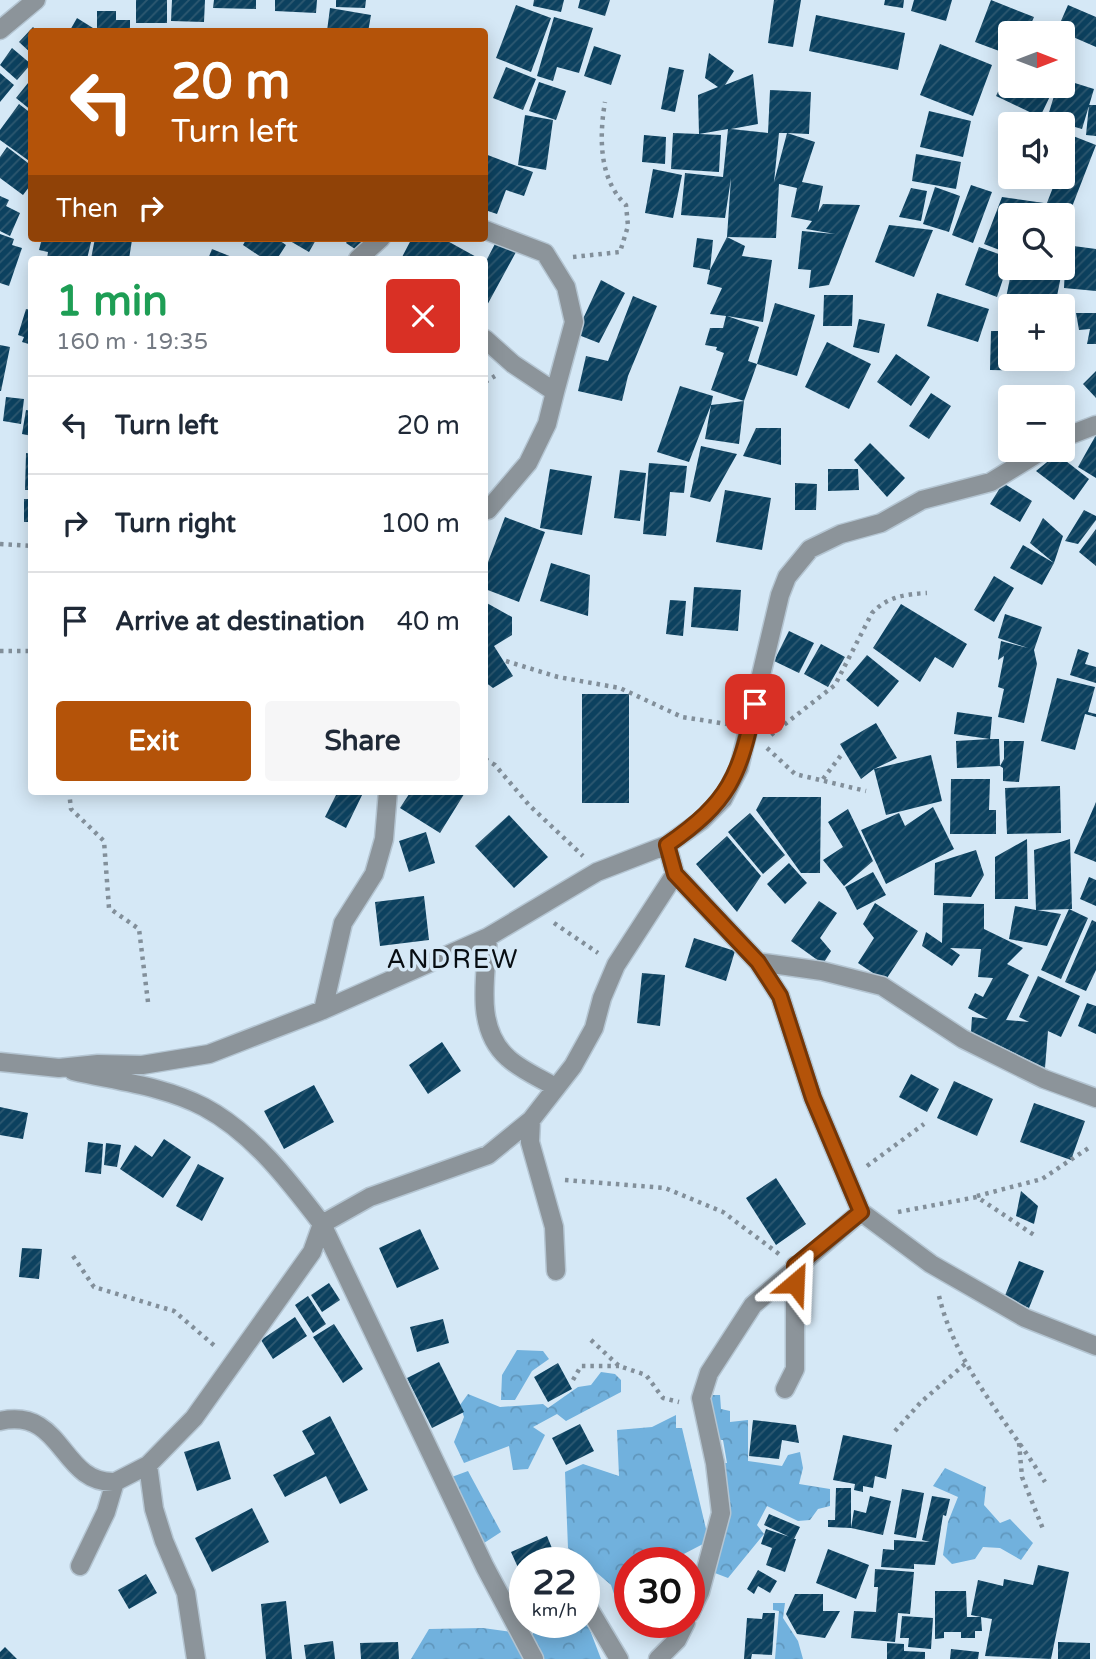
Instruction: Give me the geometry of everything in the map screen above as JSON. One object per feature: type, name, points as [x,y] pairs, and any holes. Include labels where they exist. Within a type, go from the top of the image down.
[{"type":"street","points":[[0,30],[36,0]]},
{"type":"street","points":[[488,231],[545,253],[566,287],[574,321],[547,424],[528,463],[488,509]]},
{"type":"street","points":[[361,256],[377,242]]},
{"type":"street","points":[[488,343],[513,364],[555,392]]},
{"type":"street","points":[[1075,433],[1096,425]]},
{"type":"street","points":[[60,1068],[98,1064],[142,1065],[209,1054],[323,1010],[488,937],[597,872],[667,845],[701,821],[723,799],[739,768],[780,595],[787,577],[810,549],[841,534],[881,523],[922,500],[990,482],[1023,462]]},
{"type":"street","points":[[323,1010],[343,923],[373,874],[384,839],[388,795]]},
{"type":"street","points":[[667,845],[675,874],[758,962],[780,996],[813,1098],[846,1181],[867,1217],[931,1264],[1025,1318],[1096,1346]]},
{"type":"street","points":[[0,1421],[19,1417],[37,1423],[88,1475],[103,1482],[115,1482],[148,1465],[194,1418],[312,1252],[322,1224],[370,1196],[488,1155],[531,1120],[573,1066],[594,1028],[602,998],[616,965],[675,874]]},
{"type":"street","points":[[488,937],[484,1016],[493,1040],[508,1058],[555,1087]]},
{"type":"street","points":[[758,962],[822,971],[882,986],[963,1039],[1044,1079],[1096,1098]]},
{"type":"street","points":[[0,1062],[60,1068],[161,1091],[204,1107],[241,1134],[284,1174],[322,1224],[485,1567],[534,1659]]},
{"type":"street","points":[[531,1120],[530,1142],[543,1178],[554,1227],[556,1271]]},
{"type":"street","points":[[705,1570],[721,1513],[715,1462],[701,1398],[709,1373],[753,1305],[795,1266],[867,1217]]},
{"type":"street","points":[[785,1389],[795,1369],[795,1266]]},
{"type":"street","points":[[148,1465],[154,1508],[163,1541],[186,1593],[196,1659]]},
{"type":"street","points":[[80,1566],[106,1512],[115,1482]]},
{"type":"street","points":[[600,1627],[619,1659]]},
{"type":"street","points":[[658,1659],[678,1638]]},
{"type":"path","points":[[545,253],[583,258],[620,252],[628,226],[626,205],[613,193],[605,167],[601,126],[605,102]]},
{"type":"path","points":[[0,544],[28,546]]},
{"type":"path","points":[[866,791],[795,774],[762,743],[835,685],[867,621],[881,603],[909,594],[927,593]]},
{"type":"path","points":[[0,651],[28,651]]},
{"type":"path","points":[[506,661],[558,677],[620,688],[682,718],[750,727]]},
{"type":"path","points":[[823,779],[842,754]]},
{"type":"path","points":[[488,761],[495,765],[529,805],[567,838],[597,872]]},
{"type":"path","points":[[69,795],[71,809],[104,841],[109,908],[139,929],[148,1002]]},
{"type":"path","points":[[533,908],[616,965]]},
{"type":"path","points":[[846,1181],[924,1124]]},
{"type":"path","points":[[867,1217],[977,1196],[1042,1179],[1090,1147]]},
{"type":"path","points":[[543,1178],[665,1188],[723,1212],[795,1266]]},
{"type":"path","points":[[977,1196],[1037,1237]]},
{"type":"path","points":[[73,1256],[94,1287],[174,1311],[233,1361]]},
{"type":"path","points":[[931,1264],[945,1321],[965,1364],[1018,1438],[1045,1482]]},
{"type":"path","points":[[591,1340],[620,1366]]},
{"type":"path","points":[[895,1431],[920,1402],[965,1364]]},
{"type":"path","points":[[573,1380],[581,1366],[620,1366],[646,1375],[663,1398],[674,1403],[701,1398]]},
{"type":"path","points":[[1018,1438],[1022,1477],[1043,1529]]},
{"type":"green space","points":[[517,1350],[543,1351],[549,1359],[532,1371],[515,1400],[501,1400],[502,1375]]},
{"type":"green space","points":[[601,1372],[615,1374],[621,1380],[621,1392],[566,1421],[557,1414],[533,1427],[545,1435],[528,1469],[513,1470],[509,1446],[464,1463],[454,1442],[464,1417],[460,1405],[468,1394],[500,1407],[543,1404],[548,1408],[578,1387],[591,1385]]},
{"type":"green space","points":[[711,1395],[720,1395],[721,1409],[730,1411],[730,1422],[748,1420],[748,1461],[782,1466],[788,1455],[800,1452],[803,1468],[799,1484],[830,1489],[830,1506],[818,1509],[810,1520],[798,1521],[767,1506],[757,1525],[764,1534],[728,1578],[707,1570],[727,1518],[728,1495],[723,1495],[718,1463],[727,1463],[723,1440],[707,1439]]},
{"type":"green space","points":[[676,1415],[676,1428],[682,1428],[707,1533],[703,1544],[697,1547],[614,1547],[614,1594],[611,1585],[600,1576],[600,1547],[568,1547],[565,1472],[583,1464],[619,1476],[617,1430],[652,1427]]},
{"type":"green space","points":[[945,1468],[986,1487],[984,1505],[1000,1523],[1010,1519],[1033,1543],[1021,1560],[1000,1548],[983,1547],[975,1559],[952,1564],[943,1555],[948,1522],[958,1497],[933,1486]]},
{"type":"green space","points":[[468,1471],[501,1532],[481,1545],[449,1478]]},
{"type":"green space","points":[[773,1603],[785,1603],[783,1618],[798,1641],[803,1659],[775,1659],[779,1611],[773,1610]]},
{"type":"green space","points":[[483,1628],[509,1632],[509,1638],[514,1638],[524,1659],[411,1659],[429,1629]]},
{"type":"green space","points":[[593,1638],[601,1659],[542,1659],[530,1639]]},
{"type":"building","points":[[136,0],[167,0],[167,23],[136,23]]},
{"type":"building","points":[[172,0],[205,0],[204,22],[171,21]]},
{"type":"building","points":[[214,0],[256,0],[256,9],[213,8]]},
{"type":"building","points":[[275,0],[317,0],[316,13],[275,11]]},
{"type":"building","points":[[336,0],[366,0],[365,8],[336,7]]},
{"type":"building","points":[[534,0],[564,0],[561,12],[533,6]]},
{"type":"building","points":[[580,0],[610,0],[605,16],[578,8]]},
{"type":"building","points":[[774,0],[801,0],[793,47],[768,43]]},
{"type":"building","points":[[885,0],[904,0],[903,8],[884,5]]},
{"type":"building","points":[[914,0],[952,0],[946,21],[911,11]]},
{"type":"building","points":[[991,0],[1034,17],[1032,21],[998,21],[998,51],[975,42]]},
{"type":"building","points":[[516,5],[551,18],[531,72],[496,58]]},
{"type":"building","points":[[1068,5],[1096,17],[1096,47],[1075,38],[1075,21],[1061,21]]},
{"type":"building","points":[[330,8],[371,15],[369,28],[327,28]]},
{"type":"building","points":[[97,11],[116,11],[116,20],[130,20],[130,28],[97,28]]},
{"type":"building","points":[[816,15],[905,33],[898,70],[809,51]]},
{"type":"building","points":[[554,17],[593,28],[579,73],[557,67],[553,81],[537,76]]},
{"type":"building","points":[[77,18],[93,28],[71,28]]},
{"type":"building","points":[[28,32],[28,50],[19,42]]},
{"type":"building","points":[[940,44],[992,65],[973,116],[920,95]]},
{"type":"building","points":[[594,46],[621,55],[611,85],[584,76]]},
{"type":"building","points":[[12,48],[28,61],[28,67],[17,80],[0,65]]},
{"type":"building","points":[[709,53],[734,71],[725,85],[753,74],[758,124],[731,129],[768,133],[770,90],[811,92],[809,134],[787,133],[815,142],[802,182],[823,186],[818,212],[823,204],[860,205],[829,285],[809,288],[811,270],[798,269],[802,231],[835,234],[806,229],[812,221],[791,217],[797,188],[779,184],[776,238],[727,237],[731,178],[725,218],[681,215],[685,173],[723,177],[728,129],[699,134],[698,95],[718,87],[705,78]],"holes":[[[779,133],[787,133],[774,182]]]},
{"type":"building","points":[[506,67],[536,79],[523,110],[493,98]]},
{"type":"building","points":[[669,67],[684,70],[675,112],[661,109]]},
{"type":"building","points":[[0,73],[14,85],[0,102]]},
{"type":"building","points":[[539,82],[566,91],[556,120],[529,111]]},
{"type":"building","points":[[28,83],[28,108],[16,98]]},
{"type":"building","points":[[1075,83],[1094,89],[1082,129],[1075,127],[1075,112],[1049,112],[1053,98],[1075,98]]},
{"type":"building","points":[[1000,98],[1049,98],[1042,112],[1030,112]]},
{"type":"building","points":[[19,104],[28,111],[28,160],[0,140],[0,130]]},
{"type":"building","points":[[1089,105],[1096,105],[1096,136],[1086,135]]},
{"type":"building","points":[[929,111],[971,121],[963,157],[920,147]]},
{"type":"building","points":[[525,115],[553,120],[546,170],[518,165]]},
{"type":"building","points":[[673,133],[721,135],[719,172],[671,169]]},
{"type":"building","points":[[644,135],[666,137],[665,164],[642,162]]},
{"type":"building","points":[[1075,137],[1096,145],[1073,203],[1047,203],[1052,189],[1075,189]]},
{"type":"building","points":[[7,147],[28,163],[28,188],[23,195],[0,178],[0,157]]},
{"type":"building","points":[[916,154],[961,162],[956,189],[912,181]]},
{"type":"building","points":[[488,155],[533,172],[524,196],[506,190],[497,214],[488,211]]},
{"type":"building","points":[[653,169],[682,175],[673,218],[645,213]]},
{"type":"building","points":[[971,185],[992,192],[973,243],[952,235]]},
{"type":"building","points":[[935,187],[960,196],[949,232],[923,224]]},
{"type":"building","points":[[911,188],[927,191],[921,221],[899,217]]},
{"type":"building","points":[[0,196],[9,200],[6,206],[20,213],[10,236],[0,231]]},
{"type":"building","points":[[1002,197],[1044,203],[1000,203]]},
{"type":"building","points":[[998,207],[998,249],[984,244]]},
{"type":"building","points":[[889,225],[933,230],[914,277],[875,262]]},
{"type":"building","points":[[0,234],[14,239],[12,245],[22,248],[9,286],[0,283]]},
{"type":"building","points":[[727,237],[745,246],[742,256],[772,260],[763,322],[727,316],[759,327],[748,361],[757,364],[744,401],[711,390],[724,353],[716,350],[717,347],[705,345],[710,328],[723,328],[726,316],[710,314],[722,288],[707,284],[710,270]]},
{"type":"building","points":[[697,238],[713,240],[710,270],[693,267]]},
{"type":"building","points":[[41,242],[91,242],[88,256],[47,256],[48,252],[39,250]]},
{"type":"building","points":[[94,242],[132,242],[129,256],[92,256]]},
{"type":"building","points":[[245,242],[282,242],[286,245],[279,256],[260,256],[243,245]]},
{"type":"building","points":[[292,242],[315,242],[309,252]]},
{"type":"building","points":[[347,242],[364,242],[358,251]]},
{"type":"building","points":[[410,242],[449,242],[475,256],[403,256]]},
{"type":"building","points":[[496,242],[516,252],[488,303],[488,257]]},
{"type":"building","points":[[1075,246],[1096,249],[1096,291],[1064,288],[1064,280],[1075,280]]},
{"type":"building","points":[[979,247],[998,254],[998,280],[1003,280],[997,297],[965,285]]},
{"type":"building","points":[[212,249],[230,256],[209,256]]},
{"type":"building","points":[[601,280],[625,293],[599,343],[576,334]]},
{"type":"building","points":[[1010,280],[1060,280],[1057,294],[1007,294]]},
{"type":"building","points":[[937,293],[989,309],[978,342],[927,326]]},
{"type":"building","points":[[824,295],[853,295],[852,326],[823,326]]},
{"type":"building","points":[[633,296],[657,306],[628,376],[622,401],[578,391],[586,356],[608,361]]},
{"type":"building","points":[[775,303],[815,315],[797,376],[757,364]]},
{"type":"building","points":[[28,309],[28,344],[22,342],[24,337],[18,335]]},
{"type":"building","points":[[1076,313],[1096,313],[1096,344],[1087,344],[1090,329],[1079,330]]},
{"type":"building","points":[[859,319],[885,324],[879,353],[853,347]]},
{"type":"building","points":[[991,331],[998,331],[998,370],[990,370]]},
{"type":"building","points":[[827,342],[871,364],[849,409],[805,387]]},
{"type":"building","points":[[0,345],[10,347],[1,391],[0,391]]},
{"type":"building","points":[[896,354],[930,377],[911,406],[877,382]]},
{"type":"building","points":[[1096,371],[1096,398],[1083,384]]},
{"type":"building","points":[[680,386],[713,396],[689,462],[657,452]]},
{"type":"building","points":[[931,393],[951,406],[929,439],[909,426]]},
{"type":"building","points":[[6,397],[24,399],[21,424],[3,421]]},
{"type":"building","points":[[744,401],[739,444],[705,439],[711,405]]},
{"type":"building","points":[[26,410],[28,410],[28,435],[22,434]]},
{"type":"building","points":[[756,428],[781,428],[781,465],[743,456]]},
{"type":"building","points":[[1096,435],[1096,478],[1078,467]]},
{"type":"building","points":[[870,443],[905,478],[887,497],[854,460]]},
{"type":"building","points":[[701,446],[737,454],[710,502],[690,497]]},
{"type":"building","points":[[26,453],[28,490],[25,490]]},
{"type":"building","points":[[1047,462],[1067,462],[1089,479],[1074,500],[1036,471]]},
{"type":"building","points":[[649,463],[687,466],[684,493],[670,492],[666,536],[643,534]]},
{"type":"building","points":[[550,469],[592,476],[582,535],[540,528]]},
{"type":"building","points":[[828,469],[858,469],[859,490],[828,491]]},
{"type":"building","points":[[620,470],[646,473],[640,521],[614,518]]},
{"type":"building","points":[[795,483],[817,484],[816,510],[795,510]]},
{"type":"building","points":[[1003,483],[1032,501],[1020,522],[990,504]]},
{"type":"building","points":[[725,490],[771,498],[762,550],[716,542]]},
{"type":"building","points":[[24,499],[28,499],[28,522],[24,522]]},
{"type":"building","points":[[1084,510],[1096,516],[1096,520],[1078,544],[1065,541]]},
{"type":"building","points":[[505,517],[545,532],[519,602],[488,590],[488,562]]},
{"type":"building","points":[[1043,518],[1063,536],[1054,563],[1030,543]]},
{"type":"building","points":[[1096,529],[1096,566],[1079,552]]},
{"type":"building","points":[[1023,545],[1054,563],[1042,585],[1010,568]]},
{"type":"building","points":[[551,563],[590,575],[588,616],[540,601]]},
{"type":"building","points":[[994,576],[1014,588],[994,622],[974,610]]},
{"type":"building","points":[[694,587],[741,590],[738,631],[691,627]]},
{"type":"building","points":[[670,600],[686,601],[683,636],[666,634]]},
{"type":"building","points":[[488,604],[512,617],[512,635],[494,646],[513,676],[493,688],[488,684]]},
{"type":"building","points":[[901,604],[967,644],[953,668],[935,657],[920,682],[873,648]]},
{"type":"building","points":[[1005,614],[1042,627],[1034,650],[1037,664],[1024,723],[998,717],[1004,689],[998,687],[1004,656],[998,660],[1001,641],[1028,648],[998,638]]},
{"type":"building","points":[[789,631],[814,643],[799,673],[774,661]]},
{"type":"building","points":[[821,644],[845,657],[828,687],[804,674]]},
{"type":"building","points":[[1078,649],[1089,653],[1085,664],[1096,667],[1096,683],[1070,675]]},
{"type":"building","points":[[867,655],[899,681],[878,707],[846,680]]},
{"type":"building","points":[[1057,678],[1095,687],[1088,712],[1096,714],[1096,717],[1085,714],[1075,750],[1041,741]]},
{"type":"building","points":[[582,694],[629,694],[629,803],[582,803]]},
{"type":"building","points":[[957,712],[992,717],[990,739],[954,734]]},
{"type":"building","points":[[876,723],[897,758],[861,779],[840,744]]},
{"type":"building","points":[[999,739],[1000,766],[957,768],[956,741]]},
{"type":"building","points":[[1004,741],[1024,741],[1019,782],[1003,781],[1003,768],[1000,766],[1004,759]]},
{"type":"building","points":[[931,755],[942,801],[886,815],[874,769]]},
{"type":"building","points":[[951,779],[990,779],[989,810],[996,810],[996,834],[950,834]]},
{"type":"building","points":[[1060,786],[1061,833],[1007,834],[1005,788]]},
{"type":"building","points":[[336,795],[362,795],[346,828],[325,817]]},
{"type":"building","points":[[408,795],[464,795],[440,833],[400,808]]},
{"type":"building","points":[[763,797],[821,797],[820,873],[801,873],[756,810]]},
{"type":"building","points":[[1096,802],[1096,862],[1074,853]]},
{"type":"building","points":[[933,807],[954,849],[886,884],[861,830],[899,813],[905,826]]},
{"type":"building","points":[[848,809],[873,861],[844,886],[823,860],[843,847],[828,822]]},
{"type":"building","points":[[750,813],[785,855],[763,874],[728,832]]},
{"type":"building","points":[[509,815],[548,857],[514,888],[475,846]]},
{"type":"building","points":[[426,832],[435,863],[409,872],[399,841]]},
{"type":"building","points":[[727,836],[761,876],[737,912],[696,864]]},
{"type":"building","points":[[1027,839],[1028,899],[995,899],[995,857]]},
{"type":"building","points":[[1070,839],[1072,909],[1037,910],[1061,914],[1047,946],[1009,939],[1015,906],[1036,910],[1034,850]]},
{"type":"building","points":[[976,850],[984,875],[971,897],[934,895],[935,863]]},
{"type":"building","points":[[789,863],[807,883],[785,904],[767,884]]},
{"type":"building","points":[[873,872],[886,895],[857,910],[845,887]]},
{"type":"building","points":[[1089,877],[1096,880],[1096,906],[1080,899]]},
{"type":"building","points":[[424,896],[429,940],[380,946],[375,902]]},
{"type":"building","points":[[819,901],[837,913],[820,938],[831,951],[823,964],[791,941]]},
{"type":"building","points":[[875,903],[918,931],[885,981],[858,963],[874,938],[863,924]]},
{"type":"building","points":[[943,903],[984,904],[984,929],[1023,948],[1007,964],[1029,975],[1006,1020],[1029,1022],[1019,1017],[1038,976],[1080,996],[1061,1037],[1048,1031],[1045,1068],[971,1032],[972,1017],[988,1019],[968,1008],[975,993],[983,997],[993,978],[978,977],[981,949],[950,948],[960,955],[952,966],[922,946],[926,932],[942,943]]},
{"type":"building","points":[[1069,909],[1088,918],[1061,979],[1041,970]]},
{"type":"building","points":[[1092,920],[1096,922],[1096,970],[1086,991],[1065,982]]},
{"type":"building","points":[[694,938],[735,951],[726,981],[685,967]]},
{"type":"building","points":[[642,973],[665,975],[660,1026],[637,1023]]},
{"type":"building","points":[[1087,1003],[1096,1006],[1096,1034],[1078,1026]]},
{"type":"building","points":[[442,1042],[461,1071],[428,1094],[409,1065]]},
{"type":"building","points":[[911,1074],[939,1089],[927,1112],[899,1097]]},
{"type":"building","points":[[954,1081],[993,1099],[977,1136],[937,1118]]},
{"type":"building","points":[[314,1085],[334,1122],[284,1149],[264,1111]]},
{"type":"building","points":[[1034,1103],[1085,1121],[1071,1160],[1020,1142]]},
{"type":"building","points":[[0,1107],[28,1113],[23,1139],[0,1135]]},
{"type":"building","points":[[164,1139],[191,1157],[163,1198],[120,1169],[135,1145],[152,1157]]},
{"type":"building","points":[[88,1142],[103,1144],[101,1174],[85,1172]]},
{"type":"building","points":[[106,1143],[121,1145],[117,1167],[104,1165]]},
{"type":"building","points":[[198,1164],[224,1178],[202,1221],[176,1206]]},
{"type":"building","points":[[776,1178],[806,1224],[776,1245],[746,1198]]},
{"type":"building","points":[[1021,1191],[1038,1206],[1034,1224],[1016,1216]]},
{"type":"building","points":[[420,1229],[439,1269],[397,1288],[379,1248]]},
{"type":"building","points":[[22,1248],[42,1249],[39,1279],[19,1277]]},
{"type":"building","points":[[1019,1261],[1044,1271],[1029,1308],[1004,1298]]},
{"type":"building","points":[[329,1283],[340,1300],[322,1312],[311,1295]]},
{"type":"building","points":[[308,1296],[326,1324],[313,1333],[295,1305]]},
{"type":"building","points":[[295,1317],[307,1336],[273,1359],[261,1340]]},
{"type":"building","points":[[443,1319],[449,1343],[417,1352],[410,1327]]},
{"type":"building","points":[[334,1324],[363,1369],[343,1383],[313,1337]]},
{"type":"building","points":[[439,1362],[464,1412],[432,1428],[407,1378]]},
{"type":"building","points":[[558,1363],[572,1389],[548,1402],[534,1377]]},
{"type":"building","points":[[330,1416],[368,1490],[340,1504],[326,1476],[285,1497],[273,1475],[315,1454],[302,1431]]},
{"type":"building","points":[[753,1420],[796,1425],[799,1443],[782,1440],[779,1459],[749,1456]]},
{"type":"building","points":[[580,1424],[594,1451],[566,1465],[552,1438]]},
{"type":"building","points":[[843,1435],[892,1445],[886,1479],[875,1476],[873,1488],[863,1486],[863,1492],[854,1490],[855,1484],[833,1480]]},
{"type":"building","points":[[219,1441],[231,1479],[197,1491],[184,1452]]},
{"type":"building","points":[[836,1488],[851,1488],[851,1528],[828,1527],[828,1520],[835,1520]]},
{"type":"building","points":[[902,1489],[924,1493],[916,1538],[894,1534]]},
{"type":"building","points":[[870,1496],[891,1501],[883,1535],[851,1528],[854,1510],[866,1513]]},
{"type":"building","points":[[932,1496],[950,1499],[946,1516],[943,1515],[935,1565],[914,1564],[914,1569],[881,1567],[883,1549],[894,1550],[894,1540],[930,1542],[922,1540]]},
{"type":"building","points":[[252,1508],[269,1542],[212,1572],[195,1538]]},
{"type":"building","points":[[769,1514],[800,1527],[794,1539],[764,1525]]},
{"type":"building","points":[[766,1529],[796,1539],[785,1572],[766,1565],[772,1548],[761,1544]]},
{"type":"building","points":[[547,1536],[551,1547],[522,1547]]},
{"type":"building","points":[[828,1549],[869,1565],[856,1599],[816,1583]]},
{"type":"building","points":[[1038,1565],[1069,1572],[1051,1659],[985,1656],[992,1619],[971,1615],[978,1580],[1003,1586],[1004,1579],[1033,1585]]},
{"type":"building","points":[[875,1569],[914,1572],[910,1614],[898,1613],[895,1642],[851,1638],[854,1611],[876,1612],[878,1587],[874,1587]]},
{"type":"building","points":[[758,1570],[777,1581],[770,1593],[758,1586],[754,1594],[747,1589]]},
{"type":"building","points":[[146,1574],[157,1593],[129,1609],[118,1590]]},
{"type":"building","points":[[935,1591],[966,1591],[967,1617],[981,1617],[982,1631],[975,1631],[975,1638],[961,1638],[961,1632],[944,1632],[944,1638],[935,1639]]},
{"type":"building","points":[[795,1594],[823,1594],[823,1611],[840,1611],[825,1638],[797,1634],[786,1614]]},
{"type":"building","points":[[286,1601],[292,1659],[266,1659],[261,1604]]},
{"type":"building","points":[[763,1613],[775,1613],[772,1655],[752,1654],[751,1659],[744,1659],[747,1618],[762,1619]]},
{"type":"building","points":[[902,1616],[933,1618],[931,1649],[908,1647],[909,1638],[900,1638]]},
{"type":"building","points":[[333,1641],[335,1659],[306,1659],[304,1645]]},
{"type":"building","points":[[398,1642],[399,1659],[361,1659],[360,1643]]},
{"type":"building","points":[[1058,1642],[1090,1643],[1090,1659],[1058,1659]]},
{"type":"building","points":[[887,1643],[904,1644],[904,1651],[925,1652],[925,1659],[887,1659]]},
{"type":"building","points":[[5,1647],[17,1659],[0,1659],[0,1652]]},
{"type":"building","points":[[951,1649],[979,1652],[978,1659],[950,1659]]},
{"type":"district","name":"ANDREW","points":[[453,959]]},
{"type":"route","points":[[755,704],[739,768],[723,799],[701,821],[667,845],[675,874],[758,962],[780,996],[813,1098],[861,1212],[795,1266],[795,1283]]}]
